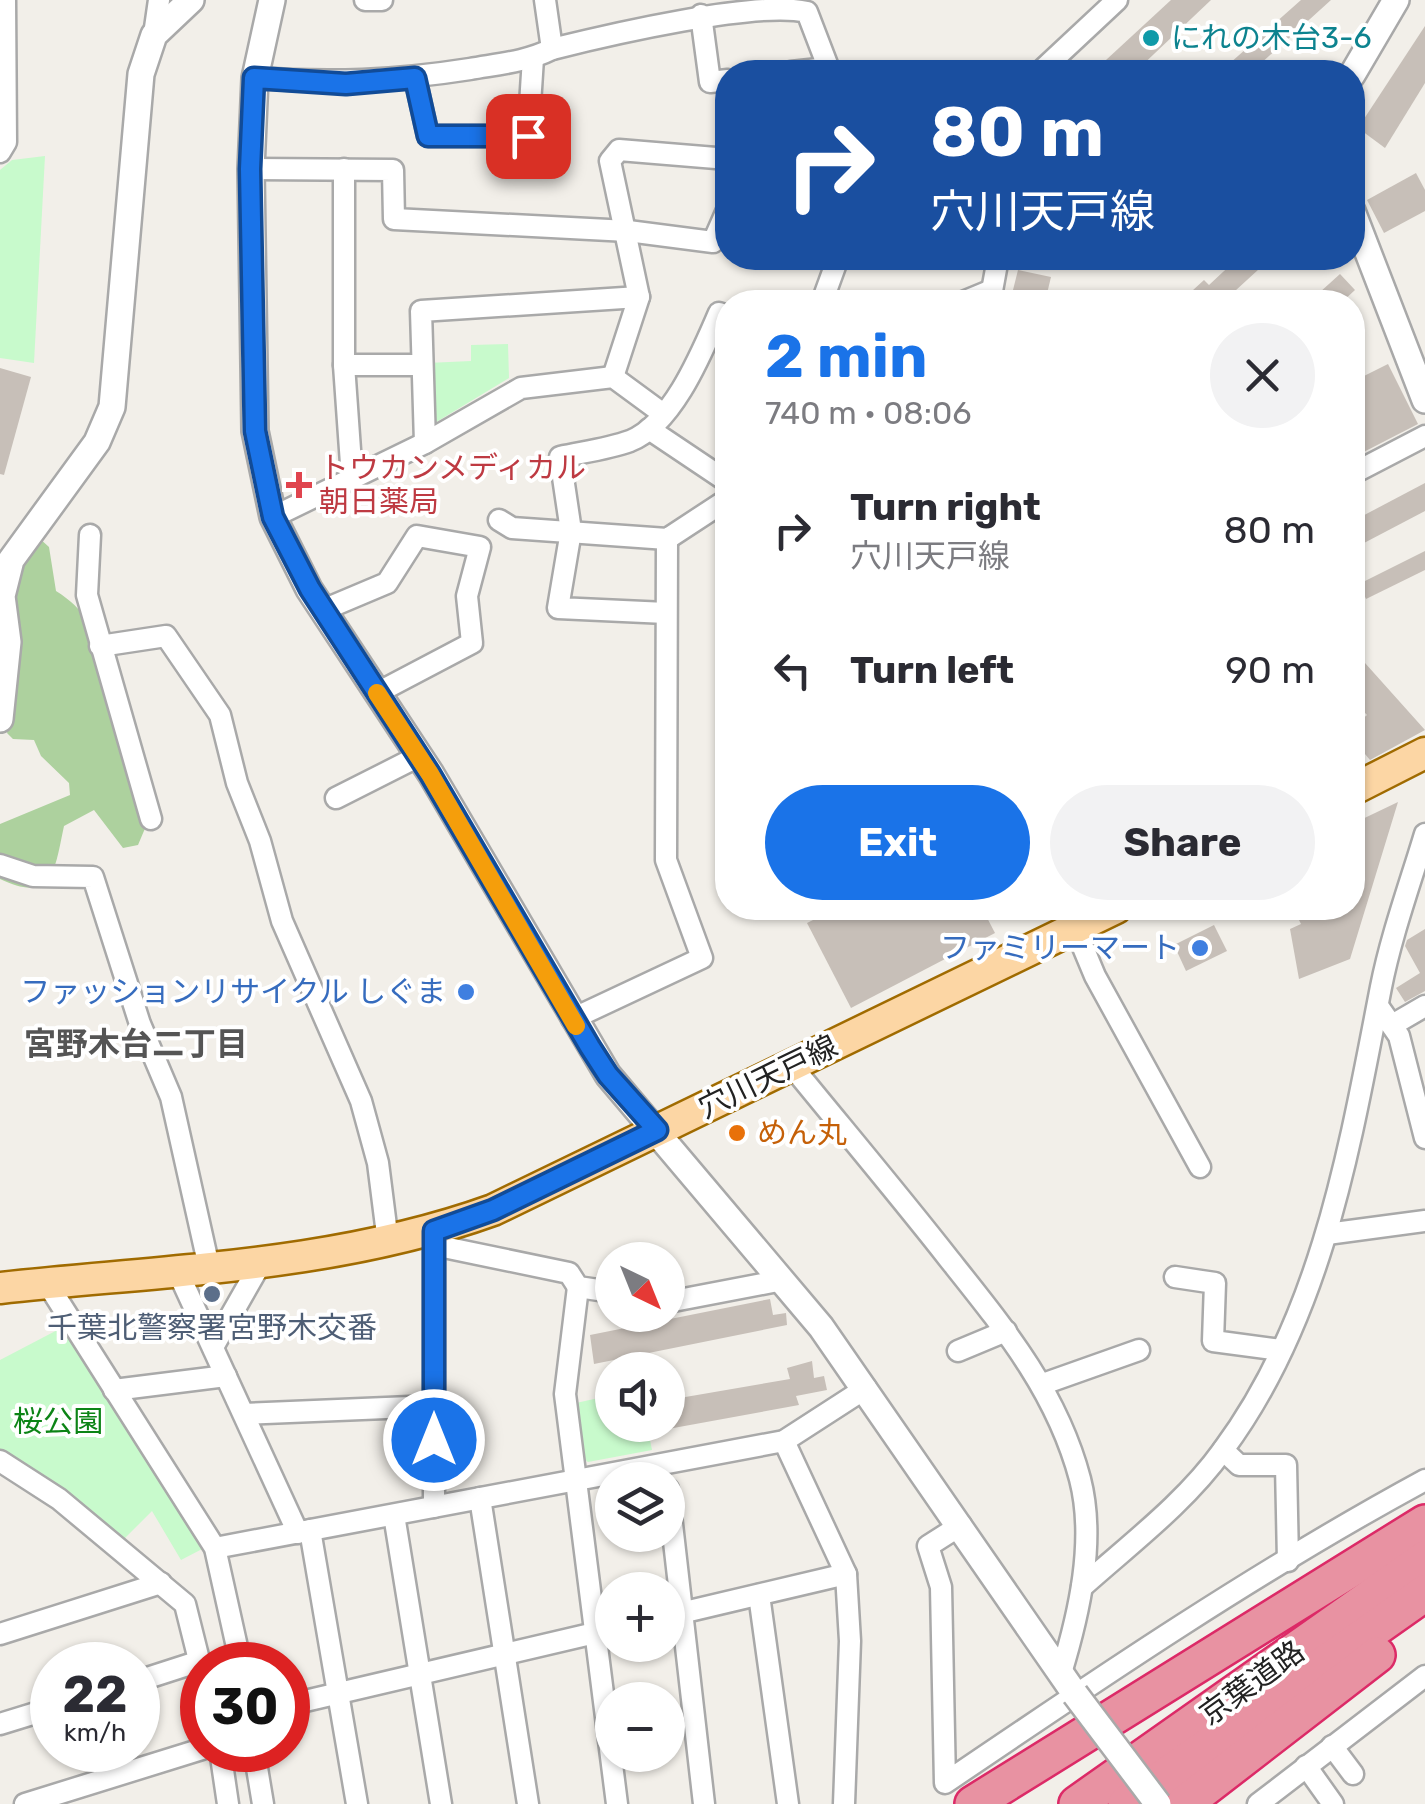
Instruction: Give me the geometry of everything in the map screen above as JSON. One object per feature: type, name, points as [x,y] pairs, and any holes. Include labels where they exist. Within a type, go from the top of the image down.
[{"type":"highway","points":[[973,1804],[1425,1523]]},
{"type":"highway","name":"京葉道路","points":[[1078,1804],[1425,1559]]},
{"type":"highway","name":"京葉道路","points":[[1126,1804],[1425,1593]]},
{"type":"highway","points":[[1184,1804],[1425,1618]]},
{"type":"main road","points":[[1365,783],[1425,753]]},
{"type":"main road","name":"穴川天戸線","points":[[0,1288],[262,1261],[434,1238],[1090,920]]},
{"type":"street","points":[[0,152],[6,142],[5,0]]},
{"type":"street","points":[[0,719],[8,642],[1,595],[11,560],[96,442],[112,407],[141,74],[154,36],[158,0]]},
{"type":"street","points":[[154,36],[191,0]]},
{"type":"street","points":[[272,0],[254,78],[250,169],[255,431],[273,517],[323,610],[418,756],[608,1075],[783,1280],[866,1388],[1068,1684],[1158,1804]]},
{"type":"street","points":[[365,0],[382,0]]},
{"type":"street","points":[[415,78],[428,136],[528,136],[542,54],[545,0]]},
{"type":"street","points":[[1053,60],[1117,0]]},
{"type":"street","points":[[1361,60],[1396,0]]},
{"type":"street","points":[[254,78],[346,84],[415,78],[542,54],[701,15],[788,3],[807,12],[825,60]]},
{"type":"street","points":[[701,15],[710,82],[715,81]]},
{"type":"street","points":[[613,377],[640,297],[610,161],[619,150],[715,158]]},
{"type":"street","points":[[250,169],[393,170],[394,219],[628,231],[713,242],[715,237]]},
{"type":"street","points":[[344,169],[344,365],[352,478]]},
{"type":"street","points":[[1365,245],[1425,400]]},
{"type":"street","points":[[425,443],[422,312],[640,297]]},
{"type":"street","points":[[666,613],[558,608],[571,530],[560,457],[632,440],[655,421],[690,377],[715,322]]},
{"type":"street","points":[[344,365],[421,365]]},
{"type":"street","points":[[273,517],[425,443],[521,388],[613,377]]},
{"type":"street","points":[[613,377],[655,421],[715,471]]},
{"type":"street","points":[[1365,467],[1425,436]]},
{"type":"street","points":[[500,520],[512,528],[667,540],[715,508]]},
{"type":"street","points":[[90,535],[87,595],[151,819]]},
{"type":"street","points":[[323,610],[387,583],[418,536],[480,547],[467,596],[472,643],[377,693]]},
{"type":"street","points":[[572,1018],[702,958],[666,860],[667,540]]},
{"type":"street","points":[[100,646],[166,636],[220,715],[236,783],[260,841],[282,921],[361,1101],[378,1164],[388,1242]]},
{"type":"street","points":[[336,798],[418,756]]},
{"type":"street","points":[[1082,1587],[1179,1501],[1224,1450],[1300,1311],[1327,1234],[1378,1006],[1425,834]]},
{"type":"street","points":[[0,865],[32,876],[93,877],[140,1024],[171,1097],[209,1266]]},
{"type":"street","points":[[1075,928],[1095,976],[1200,1167]]},
{"type":"street","points":[[1378,1006],[1394,1024],[1421,1107],[1425,1138]]},
{"type":"street","points":[[1394,1024],[1425,1006]]},
{"type":"street","points":[[791,1066],[1006,1331],[1043,1384],[1080,1480],[1084,1506],[1082,1587],[1068,1684]]},
{"type":"street","points":[[1327,1234],[1425,1221]]},
{"type":"street","points":[[434,1507],[434,1238],[569,1272],[578,1287],[565,1394],[573,1481],[595,1591]]},
{"type":"street","points":[[213,1348],[262,1261]]},
{"type":"street","points":[[177,1270],[304,1532],[340,1693],[358,1804]]},
{"type":"street","points":[[1175,1276],[1215,1283],[1213,1340],[1281,1350]]},
{"type":"street","points":[[685,1299],[783,1280]]},
{"type":"street","points":[[47,1282],[216,1548],[236,1642]]},
{"type":"street","points":[[578,1287],[595,1290]]},
{"type":"street","points":[[958,1351],[1006,1331]]},
{"type":"street","points":[[1043,1384],[1139,1350]]},
{"type":"street","points":[[114,1390],[226,1376]]},
{"type":"street","points":[[685,1467],[784,1441],[866,1388]]},
{"type":"street","points":[[244,1414],[434,1406]]},
{"type":"street","points":[[784,1441],[846,1574],[850,1641],[844,1804]]},
{"type":"street","points":[[1224,1450],[1238,1466],[1286,1465],[1288,1561]]},
{"type":"street","points":[[0,1462],[59,1499],[185,1604],[195,1642]]},
{"type":"street","points":[[216,1548],[595,1479]]},
{"type":"street","points":[[961,1525],[928,1546],[940,1587],[945,1783],[1068,1684],[1425,1480]]},
{"type":"street","points":[[480,1498],[528,1804]]},
{"type":"street","points":[[394,1515],[441,1804]]},
{"type":"street","points":[[685,1612],[846,1574]]},
{"type":"street","points":[[0,1634],[161,1582]]},
{"type":"street","points":[[760,1595],[788,1804]]},
{"type":"street","points":[[310,1700],[595,1633]]},
{"type":"street","points":[[606,1662],[617,1804]]},
{"type":"street","points":[[682,1662],[704,1804]]},
{"type":"street","points":[[1258,1804],[1425,1676]]},
{"type":"street","points":[[0,1724],[30,1715]]},
{"type":"street","points":[[1332,1746],[1353,1774]]},
{"type":"street","points":[[26,1804],[180,1756]]},
{"type":"street","points":[[1306,1766],[1333,1804]]},
{"type":"street","points":[[223,1772],[228,1804]]},
{"type":"street","points":[[258,1772],[263,1804]]},
{"type":"green space","points":[[45,156],[34,363],[0,358],[0,170],[12,160]]},
{"type":"green space","points":[[508,344],[509,378],[433,424],[427,363],[471,361],[471,345]]},
{"type":"green space","points":[[39,538],[49,547],[56,591],[75,605],[93,634],[100,681],[149,819],[138,845],[123,848],[94,810],[64,826],[49,878],[32,887],[0,879],[0,824],[70,795],[69,783],[41,756],[34,740],[13,739],[7,733],[16,698],[14,598],[18,571]]},
{"type":"green space","name":"桜公園","points":[[65,1326],[206,1547],[181,1560],[152,1511],[122,1541],[75,1498],[0,1455],[0,1360]]},
{"type":"green space","points":[[595,1399],[595,1442],[650,1442],[652,1450],[588,1462],[583,1458],[576,1403]]},
{"type":"building","name":"にれの木台3-6","points":[[1171,0],[1211,0],[1148,60],[1106,60]]},
{"type":"building","points":[[1301,0],[1331,0],[1265,60],[1234,60]]},
{"type":"building","points":[[1425,26],[1425,83],[1385,148],[1365,133],[1365,117]]},
{"type":"building","points":[[1416,173],[1425,190],[1425,211],[1384,233],[1367,200]]},
{"type":"building","points":[[1018,270],[1051,277],[1048,290],[1013,290]]},
{"type":"building","points":[[1225,270],[1258,270],[1236,290],[1193,290],[1204,280],[1209,285]]},
{"type":"building","points":[[1340,274],[1355,290],[1322,290]]},
{"type":"building","points":[[1388,364],[1418,424],[1365,451],[1365,376]]},
{"type":"building","points":[[0,368],[31,377],[4,475],[0,474]]},
{"type":"building","points":[[1425,483],[1425,511],[1365,542],[1365,515]]},
{"type":"building","points":[[1425,551],[1425,570],[1366,599],[1365,581]]},
{"type":"building","points":[[1365,663],[1425,730],[1370,760],[1365,754]]},
{"type":"building","points":[[1398,802],[1365,910],[1365,818]]},
{"type":"building","points":[[988,920],[995,933],[851,1008],[807,923]]},
{"type":"building","points":[[1299,920],[1362,920],[1350,959],[1299,979],[1290,929],[1301,924]]},
{"type":"building","name":"ファミリーマート","points":[[1214,925],[1227,951],[1186,971],[1174,945]]},
{"type":"building","points":[[1425,929],[1425,991],[1405,1002],[1396,988],[1420,973],[1405,946],[1407,940]]},
{"type":"building","points":[[770,1299],[773,1315],[786,1313],[787,1325],[653,1352],[595,1352],[594,1364],[590,1335],[685,1332],[685,1316]]},
{"type":"building","points":[[812,1361],[814,1378],[824,1376],[827,1390],[796,1396],[799,1405],[685,1426],[685,1397],[790,1379],[787,1368]]},
{"type":"slow traffic","points":[[377,693],[430,774],[576,1026]]},
{"type":"place","name":"にれの木台3-6","points":[[1151,38]]},
{"type":"place","name":"トウカンメディカル 朝日薬局","points":[[299,485]]},
{"type":"place","name":"ファミリーマート","points":[[1200,948]]},
{"type":"place","name":"ファッションリサイクル しぐま","points":[[466,992]]},
{"type":"place","name":"めん丸","points":[[737,1133]]},
{"type":"place","name":"千葉北警察署宮野木交番","points":[[212,1294]]},
{"type":"district","name":"宮野木台二丁目","points":[[136,1044]]},
{"type":"route","points":[[434,1440],[434,1231],[493,1210],[657,1130],[608,1075],[590,1047],[430,774],[310,589],[273,517],[258,461],[255,431],[250,169],[254,78],[346,84],[415,78],[428,136],[528,136]]}]
